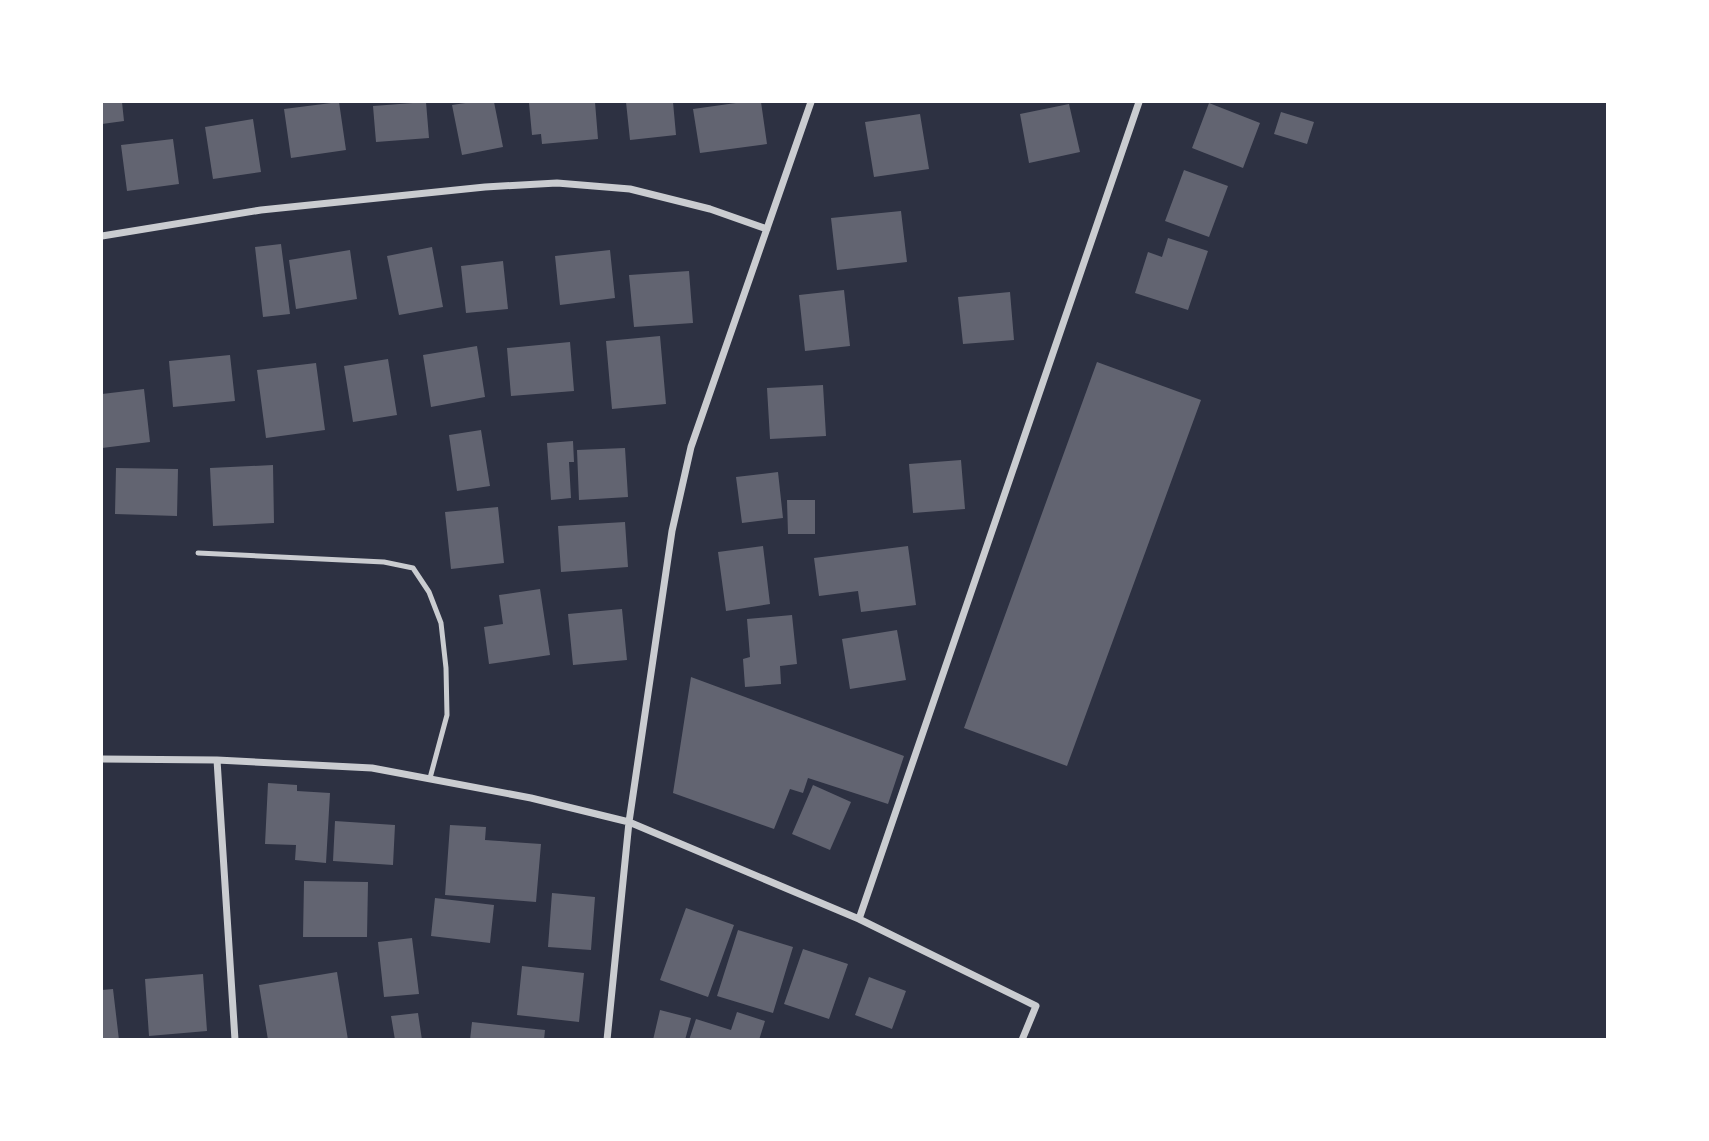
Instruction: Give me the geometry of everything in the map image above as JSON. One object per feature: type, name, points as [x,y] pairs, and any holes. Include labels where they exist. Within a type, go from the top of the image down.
[{"type":"street","points":[[607,1040],[629,822],[671,531],[691,447],[811,102]]},
{"type":"street","points":[[859,919],[1139,102]]},
{"type":"street","points":[[102,236],[261,210],[485,187],[556,183],[630,189],[709,209],[767,229]]},
{"type":"street","points":[[102,759],[218,760],[372,768],[430,778],[629,822],[859,919],[1036,1006],[1022,1040]]},
{"type":"street","points":[[218,760],[235,1040]]},
{"type":"lane","points":[[198,553],[384,562],[413,568],[429,593],[441,623],[446,668],[447,715],[430,778]]},
{"type":"building","points":[[102,102],[122,102],[124,121],[102,124]]},
{"type":"building","points":[[339,102],[346,150],[291,158],[284,109]]},
{"type":"building","points":[[426,102],[429,138],[376,142],[373,106]]},
{"type":"building","points":[[494,102],[503,147],[462,155],[452,105]]},
{"type":"building","points":[[595,102],[598,139],[542,144],[541,134],[532,135],[529,103]]},
{"type":"building","points":[[626,102],[673,102],[676,135],[630,140]]},
{"type":"building","points":[[761,102],[767,144],[700,153],[693,109]]},
{"type":"building","points":[[1209,103],[1260,123],[1243,168],[1192,148]]},
{"type":"building","points":[[1069,104],[1080,152],[1029,163],[1020,114]]},
{"type":"building","points":[[1281,112],[1314,122],[1307,144],[1274,134]]},
{"type":"building","points":[[920,114],[929,169],[874,177],[865,122]]},
{"type":"building","points":[[253,119],[261,172],[213,179],[205,127]]},
{"type":"building","points":[[173,139],[179,184],[127,191],[121,145]]},
{"type":"building","points":[[1184,170],[1228,186],[1209,237],[1165,221]]},
{"type":"building","points":[[901,211],[907,262],[837,270],[831,218]]},
{"type":"building","points":[[1168,238],[1208,251],[1188,310],[1135,293],[1148,252],[1162,257]]},
{"type":"building","points":[[281,244],[290,314],[263,317],[255,247]]},
{"type":"building","points":[[432,247],[443,307],[399,315],[387,256]]},
{"type":"building","points":[[350,250],[357,299],[296,309],[289,260]]},
{"type":"building","points":[[610,250],[615,298],[560,305],[555,256]]},
{"type":"building","points":[[503,261],[508,309],[466,313],[461,266]]},
{"type":"building","points":[[689,271],[693,323],[634,327],[629,275]]},
{"type":"building","points":[[844,290],[850,346],[805,351],[799,295]]},
{"type":"building","points":[[1010,292],[1014,340],[963,344],[958,297]]},
{"type":"building","points":[[660,336],[666,404],[612,409],[606,341]]},
{"type":"building","points":[[570,342],[574,391],[511,396],[507,348]]},
{"type":"building","points":[[477,346],[485,397],[431,407],[423,355]]},
{"type":"building","points":[[230,355],[235,401],[173,407],[169,361]]},
{"type":"building","points":[[388,359],[397,415],[353,422],[344,366]]},
{"type":"building","points":[[1097,362],[1201,400],[1067,766],[964,728]]},
{"type":"building","points":[[316,363],[325,430],[266,438],[257,370]]},
{"type":"building","points":[[823,385],[826,436],[770,439],[767,388]]},
{"type":"building","points":[[144,389],[150,442],[102,448],[102,394]]},
{"type":"building","points":[[481,430],[490,486],[457,491],[449,435]]},
{"type":"building","points":[[573,441],[574,462],[569,462],[571,498],[551,500],[547,443]]},
{"type":"building","points":[[625,448],[628,497],[579,500],[577,450]]},
{"type":"building","points":[[961,460],[965,509],[913,513],[909,464]]},
{"type":"building","points":[[273,465],[274,523],[213,526],[210,468]]},
{"type":"building","points":[[116,468],[178,469],[177,516],[115,514]]},
{"type":"building","points":[[778,472],[783,518],[742,523],[736,477]]},
{"type":"building","points":[[787,500],[815,500],[815,534],[788,534]]},
{"type":"building","points":[[498,507],[504,563],[451,569],[445,512]]},
{"type":"building","points":[[625,522],[628,567],[561,572],[558,526]]},
{"type":"building","points":[[763,546],[770,604],[726,611],[718,552]]},
{"type":"building","points":[[908,546],[916,605],[861,612],[858,591],[819,596],[814,558]]},
{"type":"building","points":[[540,589],[550,655],[489,664],[484,627],[503,624],[499,595]]},
{"type":"building","points":[[622,609],[627,660],[573,665],[568,614]]},
{"type":"building","points":[[792,615],[797,664],[780,666],[781,684],[745,687],[743,659],[750,657],[747,619]]},
{"type":"building","points":[[897,630],[906,680],[850,689],[842,639]]},
{"type":"building","points":[[691,677],[904,756],[888,804],[808,778],[803,793],[790,789],[774,829],[673,793]]},
{"type":"building","points":[[268,783],[297,785],[297,791],[330,793],[326,863],[295,860],[296,845],[265,844]]},
{"type":"building","points":[[813,785],[851,802],[830,850],[792,834]]},
{"type":"building","points":[[335,821],[395,825],[393,865],[333,861]]},
{"type":"building","points":[[450,825],[486,827],[485,840],[541,844],[536,902],[445,895]]},
{"type":"building","points":[[304,881],[368,882],[367,937],[303,937]]},
{"type":"building","points":[[552,893],[595,897],[591,950],[548,947]]},
{"type":"building","points":[[435,898],[494,905],[490,943],[431,936]]},
{"type":"building","points":[[686,908],[734,925],[708,997],[660,980]]},
{"type":"building","points":[[738,930],[793,947],[773,1013],[717,996]]},
{"type":"building","points":[[412,938],[419,994],[384,997],[378,942]]},
{"type":"building","points":[[803,949],[848,964],[829,1019],[784,1004]]},
{"type":"building","points":[[522,966],[584,973],[579,1022],[517,1015]]},
{"type":"building","points":[[337,972],[348,1040],[268,1040],[259,985]]},
{"type":"building","points":[[203,974],[207,1031],[149,1036],[145,979]]},
{"type":"building","points":[[869,977],[906,991],[892,1029],[855,1015]]},
{"type":"building","points":[[113,989],[119,1040],[102,1040],[102,990]]},
{"type":"building","points":[[660,1010],[691,1018],[685,1040],[653,1040]]},
{"type":"building","points":[[737,1012],[765,1021],[759,1040],[689,1040],[696,1019],[731,1030]]},
{"type":"building","points":[[418,1013],[422,1040],[395,1040],[391,1016]]},
{"type":"building","points":[[472,1022],[545,1030],[544,1040],[470,1040]]}]
